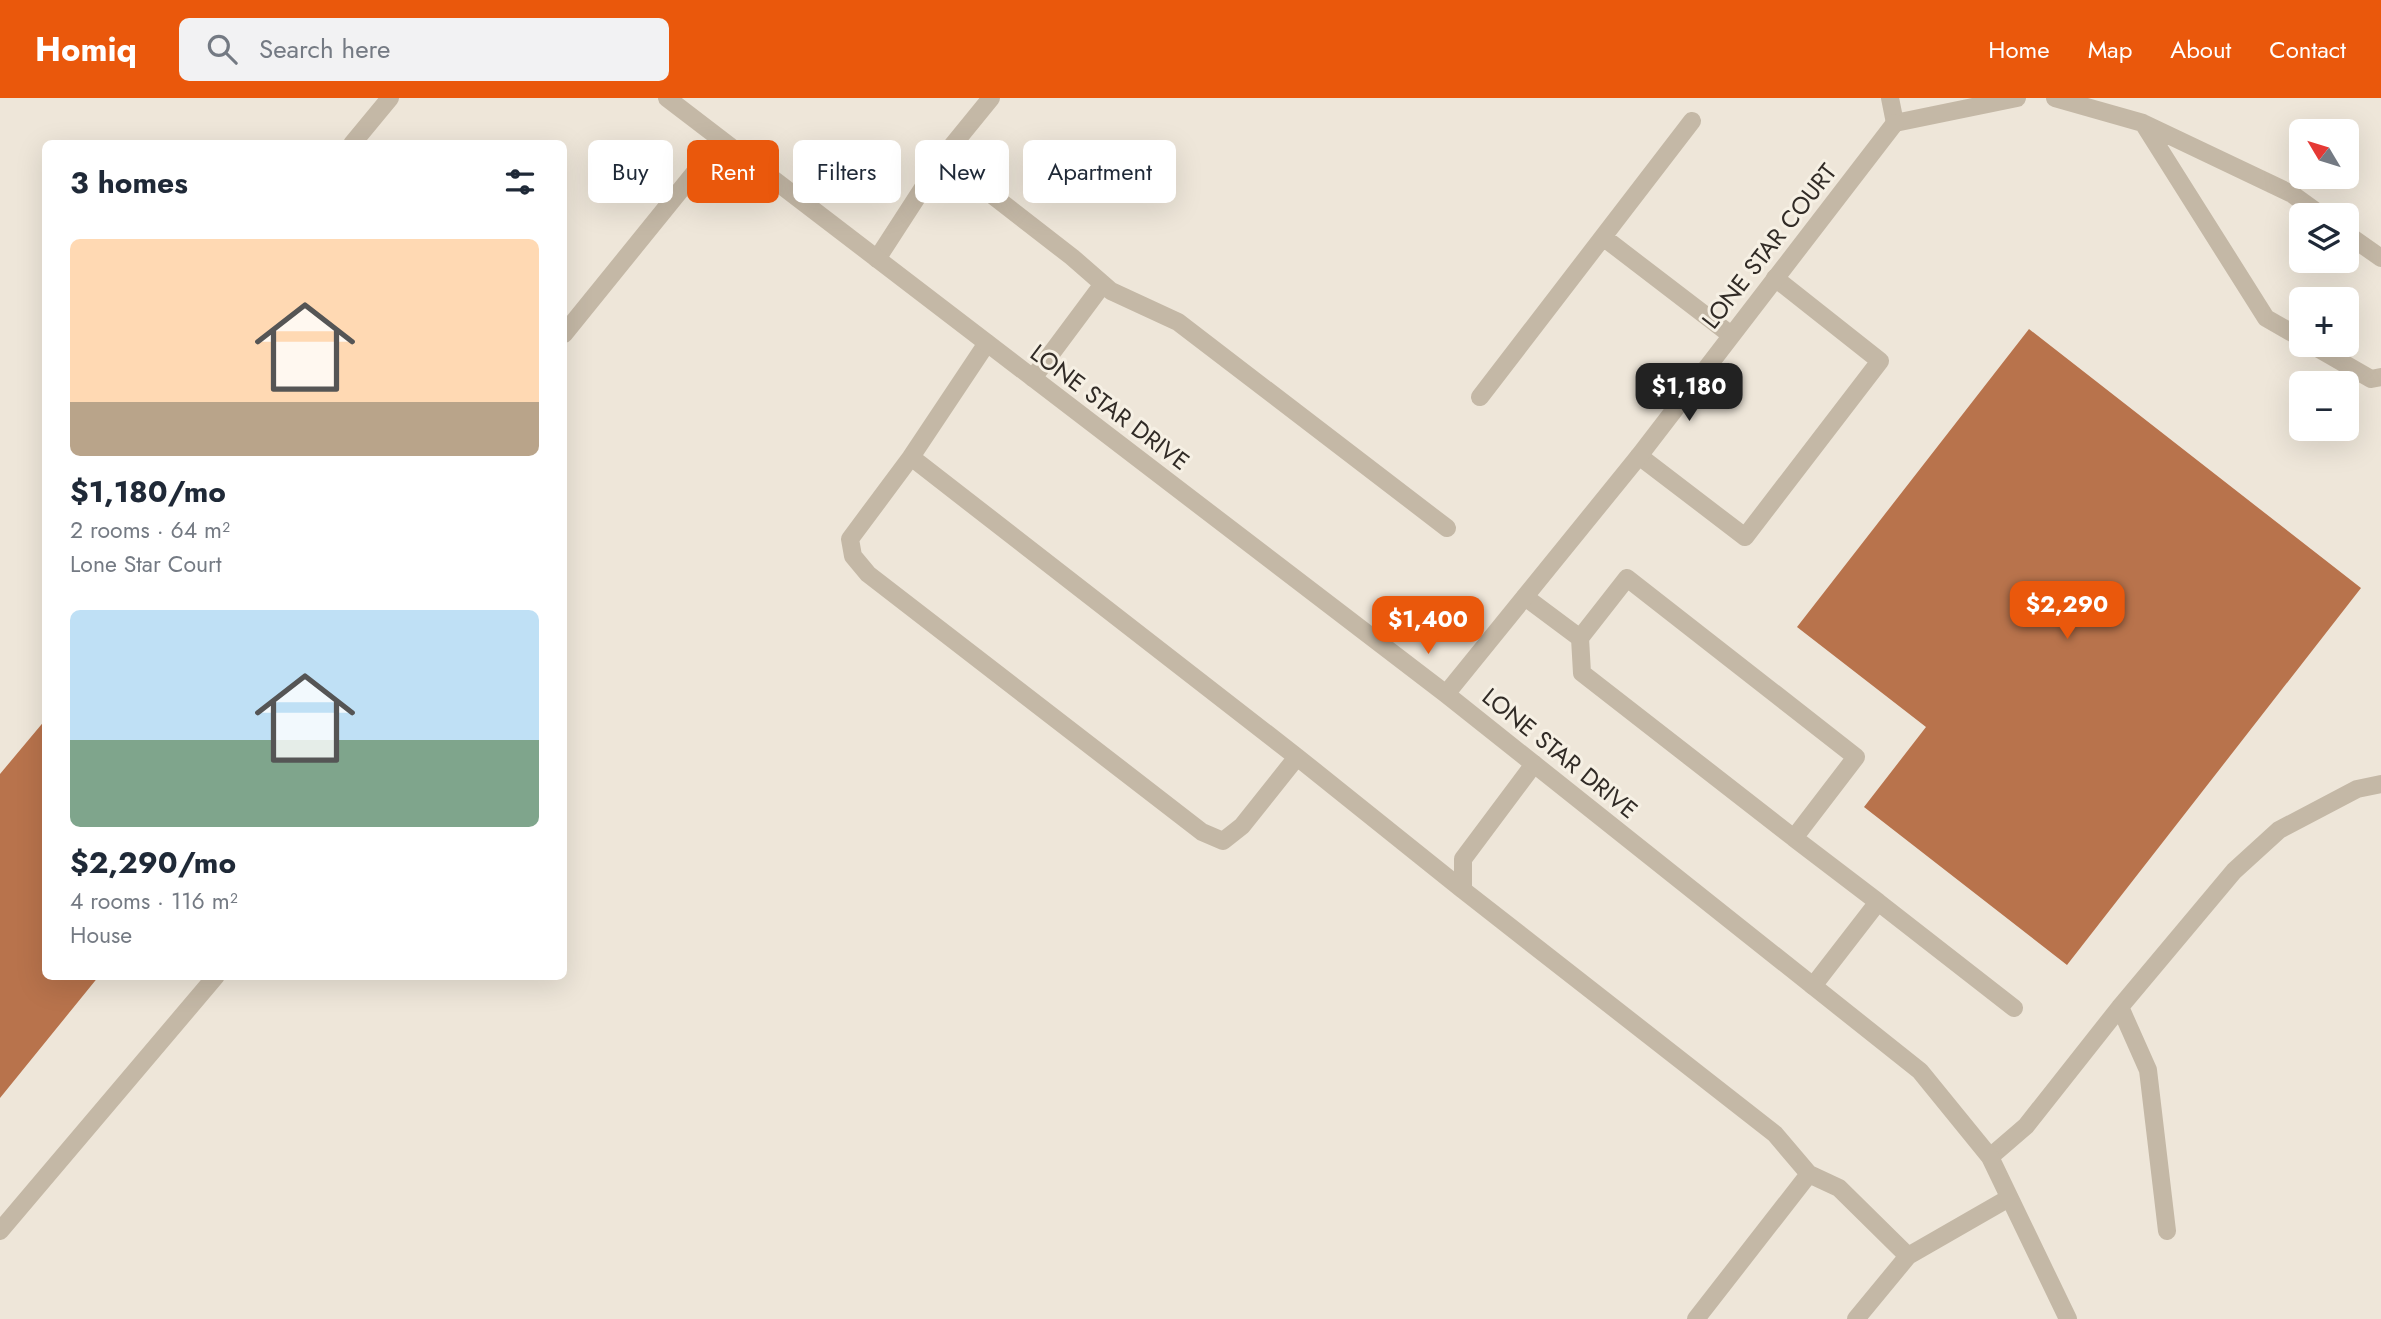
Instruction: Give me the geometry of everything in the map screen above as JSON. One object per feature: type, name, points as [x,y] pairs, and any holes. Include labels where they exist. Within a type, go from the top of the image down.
[{"type":"street","points":[[355,140],[390,98]]},
{"type":"street","name":"LONE STAR DRIVE","points":[[667,98],[721,140]]},
{"type":"street","points":[[957,140],[990,98]]},
{"type":"street","points":[[1890,98],[1895,123],[2017,98]]},
{"type":"street","points":[[2056,98],[2143,122],[2292,194],[2304,203]]},
{"type":"street","points":[[1479,397],[1692,121]]},
{"type":"street","points":[[2143,122],[2266,318],[2289,331]]},
{"type":"street","name":"LONE STAR COURT","points":[[1446,694],[1639,456],[1895,123]]},
{"type":"street","points":[[567,330],[687,182]]},
{"type":"street","name":"LONE STAR DRIVE","points":[[779,184],[1446,694],[1920,1071],[1990,1157],[2068,1319]]},
{"type":"street","points":[[877,259],[915,200]]},
{"type":"street","points":[[1001,203],[1111,291],[1178,322],[1447,528]]},
{"type":"street","points":[[1602,237],[1731,335]]},
{"type":"street","points":[[2359,242],[2381,258]]},
{"type":"street","points":[[1639,456],[1745,537],[1880,361],[1775,278]]},
{"type":"street","points":[[1033,379],[1103,284]]},
{"type":"street","points":[[987,343],[911,457],[850,539],[853,556],[868,574],[1191,824],[1223,841],[1242,826],[1297,757]]},
{"type":"street","points":[[2333,357],[2371,379],[2381,377]]},
{"type":"street","points":[[911,457],[1776,1134],[1809,1174],[1839,1188],[1908,1256]]},
{"type":"street","points":[[1794,838],[1856,757],[1627,578],[1580,638],[1582,673],[1794,838],[2014,1008]]},
{"type":"street","points":[[1525,597],[1580,638]]},
{"type":"street","points":[[1463,890],[1463,859],[1534,764]]},
{"type":"street","points":[[1990,1157],[2026,1126],[2120,1007],[2234,871],[2279,830],[2357,789],[2381,783]]},
{"type":"street","points":[[1813,986],[1878,902]]},
{"type":"street","points":[[0,1231],[213,980]]},
{"type":"street","points":[[2120,1007],[2148,1070],[2167,1231]]},
{"type":"street","points":[[1696,1319],[1809,1174]]},
{"type":"street","points":[[1856,1319],[1908,1256],[2008,1198]]},
{"type":"building","points":[[2029,329],[2361,588],[2067,965],[1864,807],[1926,727],[1797,627]]},
{"type":"building","points":[[42,724],[42,980],[96,980],[0,1098],[0,774]]}]
